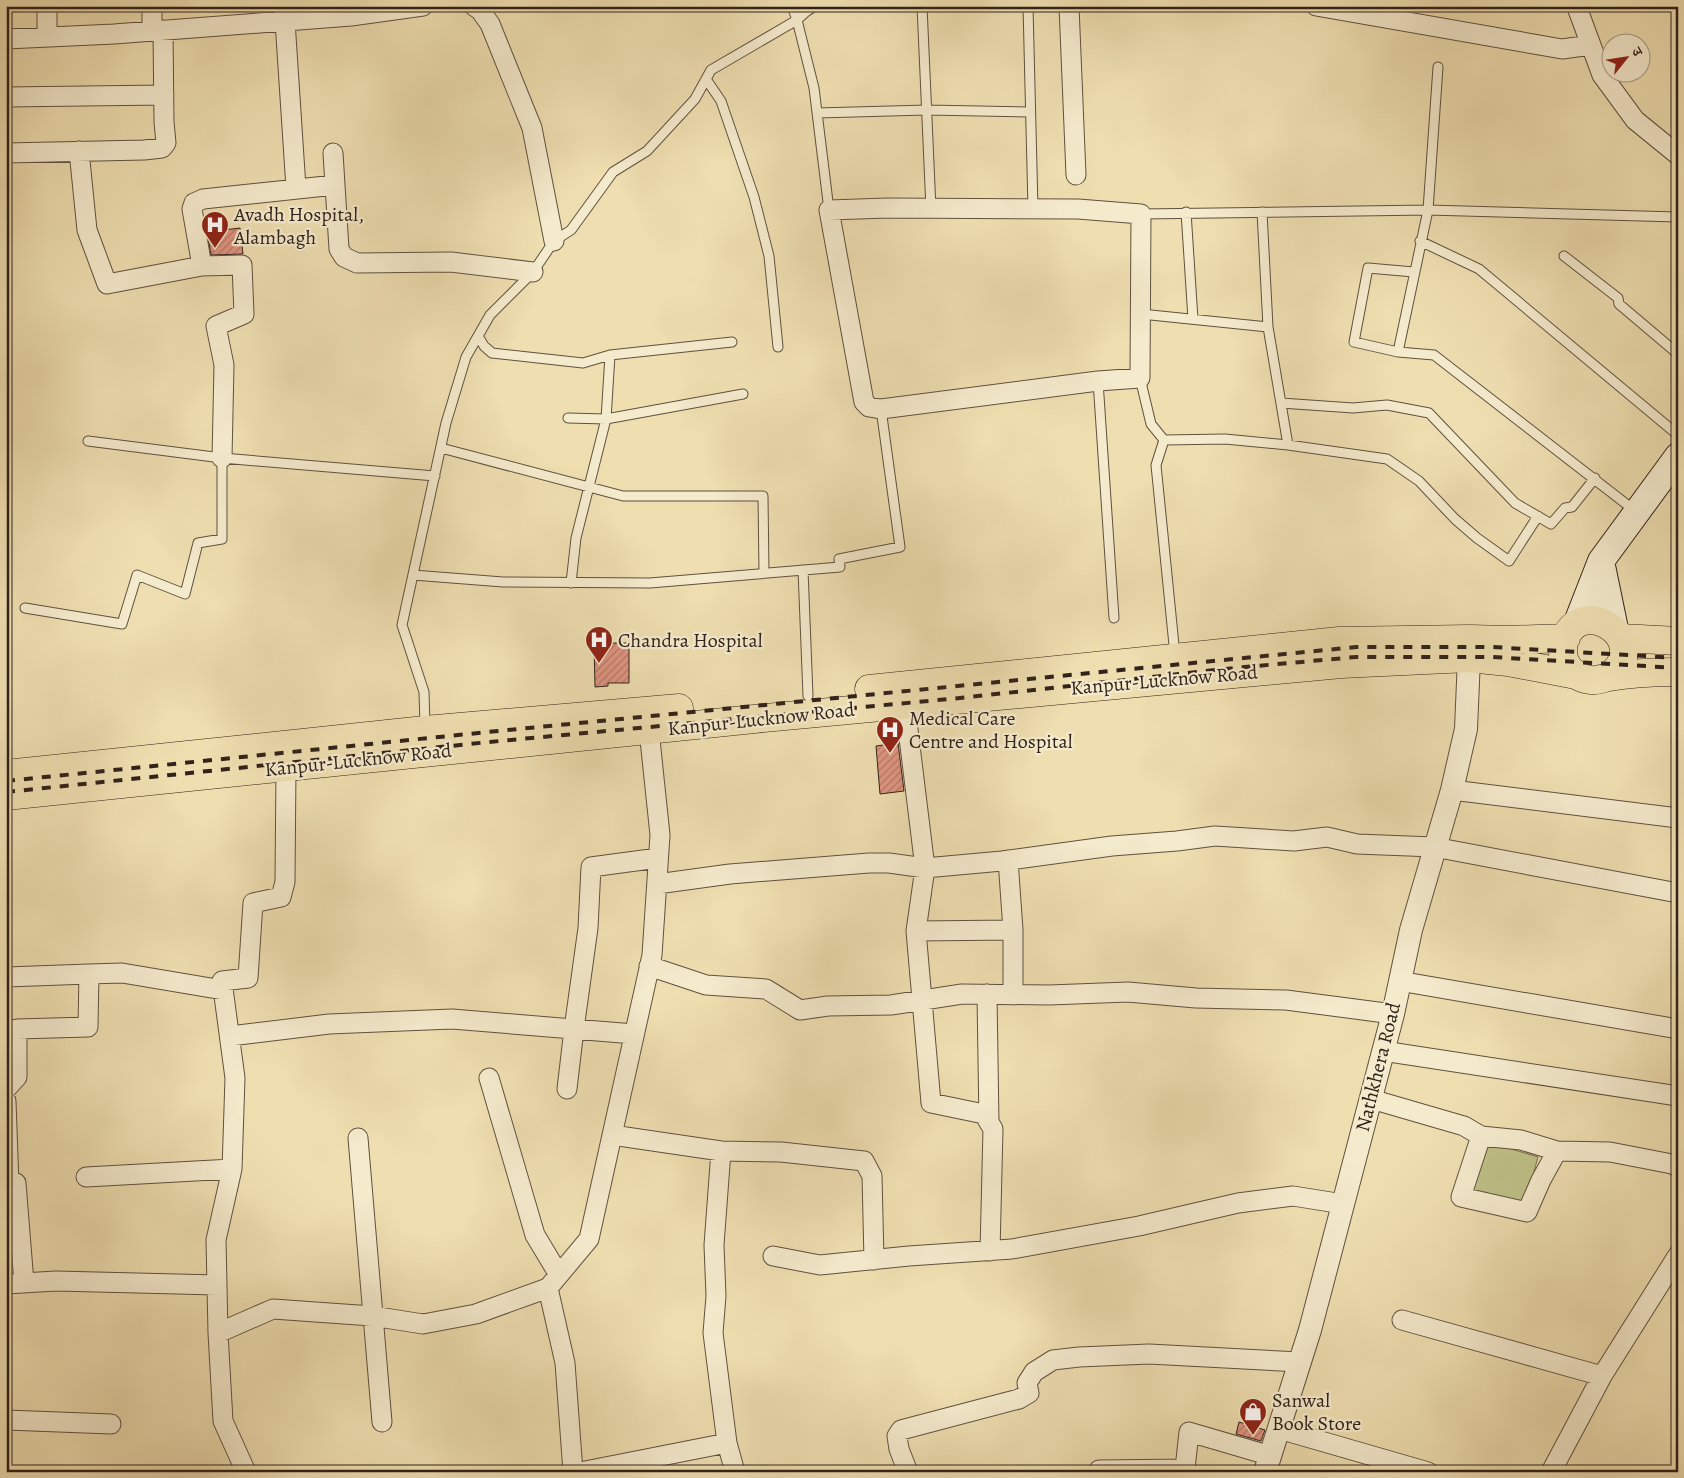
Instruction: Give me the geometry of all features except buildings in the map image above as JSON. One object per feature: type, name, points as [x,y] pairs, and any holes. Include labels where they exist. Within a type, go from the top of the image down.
[{"type":"main road","points":[[1678,456],[1601,561],[1563,654],[1570,670],[1582,679],[1595,681],[1608,677],[1678,672]]},
{"type":"main road","points":[[1601,561],[1623,656],[1615,672],[1608,677]]},
{"type":"main road","points":[[1571,632],[1585,621],[1596,620],[1606,623],[1618,634],[1678,641]]},
{"type":"main road","name":"Kanpur-Lucknow Road","points":[[6,774],[426,742],[649,730],[905,705],[1089,677],[1175,657],[1339,641],[1508,640],[1571,632]]},
{"type":"main road","name":"Kanpur-Lucknow Road","points":[[6,796],[286,768],[426,742],[808,696],[1089,677],[1469,658],[1508,662],[1576,675]]},
{"type":"street","points":[[46,37],[47,6]]},
{"type":"street","points":[[6,153],[162,148],[166,143],[164,95],[157,30],[152,6]]},
{"type":"street","points":[[6,39],[157,30],[284,14],[351,16],[389,9],[423,6]]},
{"type":"street","points":[[474,6],[480,10],[490,24],[532,128],[554,240]]},
{"type":"street","points":[[1070,6],[1076,175]]},
{"type":"street","points":[[1316,6],[1562,49],[1591,46]]},
{"type":"street","points":[[1578,6],[1602,75],[1635,120],[1678,155]]},
{"type":"street","points":[[284,14],[296,188]]},
{"type":"street","points":[[6,98],[164,95]]},
{"type":"street","points":[[79,151],[87,230],[107,284],[202,266],[242,265],[244,314],[216,326],[224,365],[222,458]]},
{"type":"street","points":[[333,153],[339,249],[344,257],[357,263],[451,262],[533,272]]},
{"type":"street","points":[[202,266],[192,209],[194,203],[203,199],[335,185]]},
{"type":"street","points":[[1033,209],[1078,209],[1141,214],[1140,378],[1098,381],[881,409],[869,407],[864,402],[829,210],[1033,209]]},
{"type":"street","name":"Nathkhera Road","points":[[1268,1464],[1310,1330],[1384,1051],[1399,981],[1434,847],[1452,790],[1466,729],[1469,658]]},
{"type":"street","points":[[905,705],[925,868],[916,931],[932,1104],[984,1114],[993,1129],[990,1251]]},
{"type":"street","points":[[218,1333],[273,1309],[372,1316],[423,1324],[476,1314],[554,1282],[589,1239],[652,955],[660,835],[649,730]]},
{"type":"street","points":[[246,1472],[223,1421],[218,1333],[216,1240],[232,1169],[235,1078],[222,981],[248,978],[253,903],[281,897],[285,882],[286,768]]},
{"type":"street","points":[[1452,790],[1678,818]]},
{"type":"street","points":[[657,884],[730,874],[869,863],[889,863],[925,868],[1215,836],[1294,841],[1327,837],[1357,844],[1434,847],[1678,893]]},
{"type":"street","points":[[567,1089],[588,928],[591,867],[658,858]]},
{"type":"street","points":[[1008,860],[1013,930],[1012,995]]},
{"type":"street","points":[[916,931],[1013,930]]},
{"type":"street","points":[[649,966],[706,985],[766,989],[800,1010],[828,1006],[891,1005],[962,994],[1012,995],[1128,992],[1196,998],[1286,1000],[1393,1014]]},
{"type":"street","points":[[6,1089],[17,1078],[17,1029],[88,1027],[89,974]]},
{"type":"street","points":[[6,977],[122,974],[223,990]]},
{"type":"street","points":[[1399,981],[1678,1029]]},
{"type":"street","points":[[987,994],[989,1123]]},
{"type":"street","points":[[230,1036],[329,1024],[452,1019],[634,1034]]},
{"type":"street","points":[[1384,1051],[1678,1096]]},
{"type":"street","points":[[489,1078],[535,1235],[554,1282],[565,1363],[573,1472]]},
{"type":"street","points":[[1371,1098],[1464,1126],[1481,1136],[1521,1140],[1557,1151],[1610,1152],[1678,1166]]},
{"type":"street","points":[[6,1100],[8,1184],[16,1183],[15,1284],[56,1281],[217,1285]]},
{"type":"street","points":[[612,1135],[721,1150],[782,1152],[864,1161],[872,1176],[874,1260]]},
{"type":"street","points":[[1481,1136],[1461,1197],[1500,1207],[1527,1212],[1541,1180],[1557,1151]]},
{"type":"street","points":[[358,1138],[382,1422]]},
{"type":"street","points":[[721,1150],[714,1245],[716,1296],[713,1332],[727,1443],[735,1472]]},
{"type":"street","points":[[86,1177],[232,1169]]},
{"type":"street","points":[[773,1256],[820,1265],[1012,1249],[1139,1226],[1238,1203],[1293,1196],[1343,1204]]},
{"type":"street","points":[[1551,1472],[1602,1376],[1678,1255]]},
{"type":"street","points":[[1402,1320],[1602,1376]]},
{"type":"street","points":[[908,1472],[899,1448],[897,1436],[901,1430],[1019,1400],[1029,1393],[1027,1384],[1034,1372],[1053,1360],[1149,1354],[1300,1362]]},
{"type":"street","points":[[6,1420],[111,1424]]},
{"type":"street","points":[[1279,1429],[1428,1472]]},
{"type":"street","points":[[1099,1472],[1098,1470],[1184,1469],[1189,1432],[1268,1464]]},
{"type":"street","points":[[580,1472],[727,1443]]},
{"type":"lane","points":[[792,6],[814,88],[829,210]]},
{"type":"lane","points":[[426,742],[424,692],[402,626],[446,423],[466,357],[490,315],[533,272],[554,240],[571,230],[613,172],[647,150],[695,99],[712,70],[797,20],[815,6]]},
{"type":"lane","points":[[922,6],[931,208]]},
{"type":"lane","points":[[1028,6],[1033,209]]},
{"type":"lane","points":[[1398,352],[1428,210],[1438,67]]},
{"type":"lane","points":[[706,79],[721,102],[754,197],[769,256],[778,347]]},
{"type":"lane","points":[[817,113],[927,110],[1030,112]]},
{"type":"lane","points":[[1141,214],[1428,210],[1678,217]]},
{"type":"lane","points":[[1186,212],[1193,319]]},
{"type":"lane","points":[[1262,212],[1268,327],[1288,445]]},
{"type":"lane","points":[[1420,241],[1479,269],[1678,435]]},
{"type":"lane","points":[[1564,256],[1618,298],[1619,304],[1678,354]]},
{"type":"lane","points":[[1414,272],[1368,268],[1354,342],[1398,352],[1434,355],[1595,478],[1637,513]]},
{"type":"lane","points":[[1141,314],[1268,327]]},
{"type":"lane","points":[[478,336],[484,346],[492,353],[583,363],[610,355],[732,342]]},
{"type":"lane","points":[[571,583],[576,538],[606,420],[610,355]]},
{"type":"lane","points":[[1140,378],[1152,424],[1164,440]]},
{"type":"lane","points":[[1098,381],[1114,618]]},
{"type":"lane","points":[[568,418],[606,420],[742,394]]},
{"type":"lane","points":[[1281,403],[1352,408],[1387,405],[1429,413],[1515,503],[1551,524],[1565,508],[1572,507],[1595,478]]},
{"type":"lane","points":[[413,575],[503,582],[650,583],[840,567],[839,559],[900,547],[881,409]]},
{"type":"lane","points":[[1164,440],[1226,439],[1288,445],[1387,459],[1419,481],[1455,519],[1509,561],[1538,516]]},
{"type":"lane","points":[[1164,440],[1156,465],[1175,657]]},
{"type":"lane","points":[[88,441],[222,458],[434,476]]},
{"type":"lane","points":[[441,448],[623,496],[763,496],[764,573]]},
{"type":"lane","points":[[25,608],[122,624],[137,575],[185,594],[198,543],[222,539],[222,458]]},
{"type":"lane","points":[[803,570],[808,696]]},
{"type":"green space","points":[[1485,1141],[1538,1157],[1524,1208],[1470,1192]]},
{"type":"railway","points":[[6,781],[1356,647],[1492,647],[1678,658]]},
{"type":"railway","points":[[6,792],[489,742],[960,698],[1234,668],[1356,657],[1492,657],[1678,668]]},
{"type":"place","name":"Avadh Hospital, Alambagh","points":[[215,249]]},
{"type":"place","name":"Chandra Hospital","points":[[599,664]]},
{"type":"place","name":"Medical Care Centre and Hospital","points":[[890,754]]},
{"type":"place","name":"Sanwal Book Store","points":[[1253,1436]]}]
